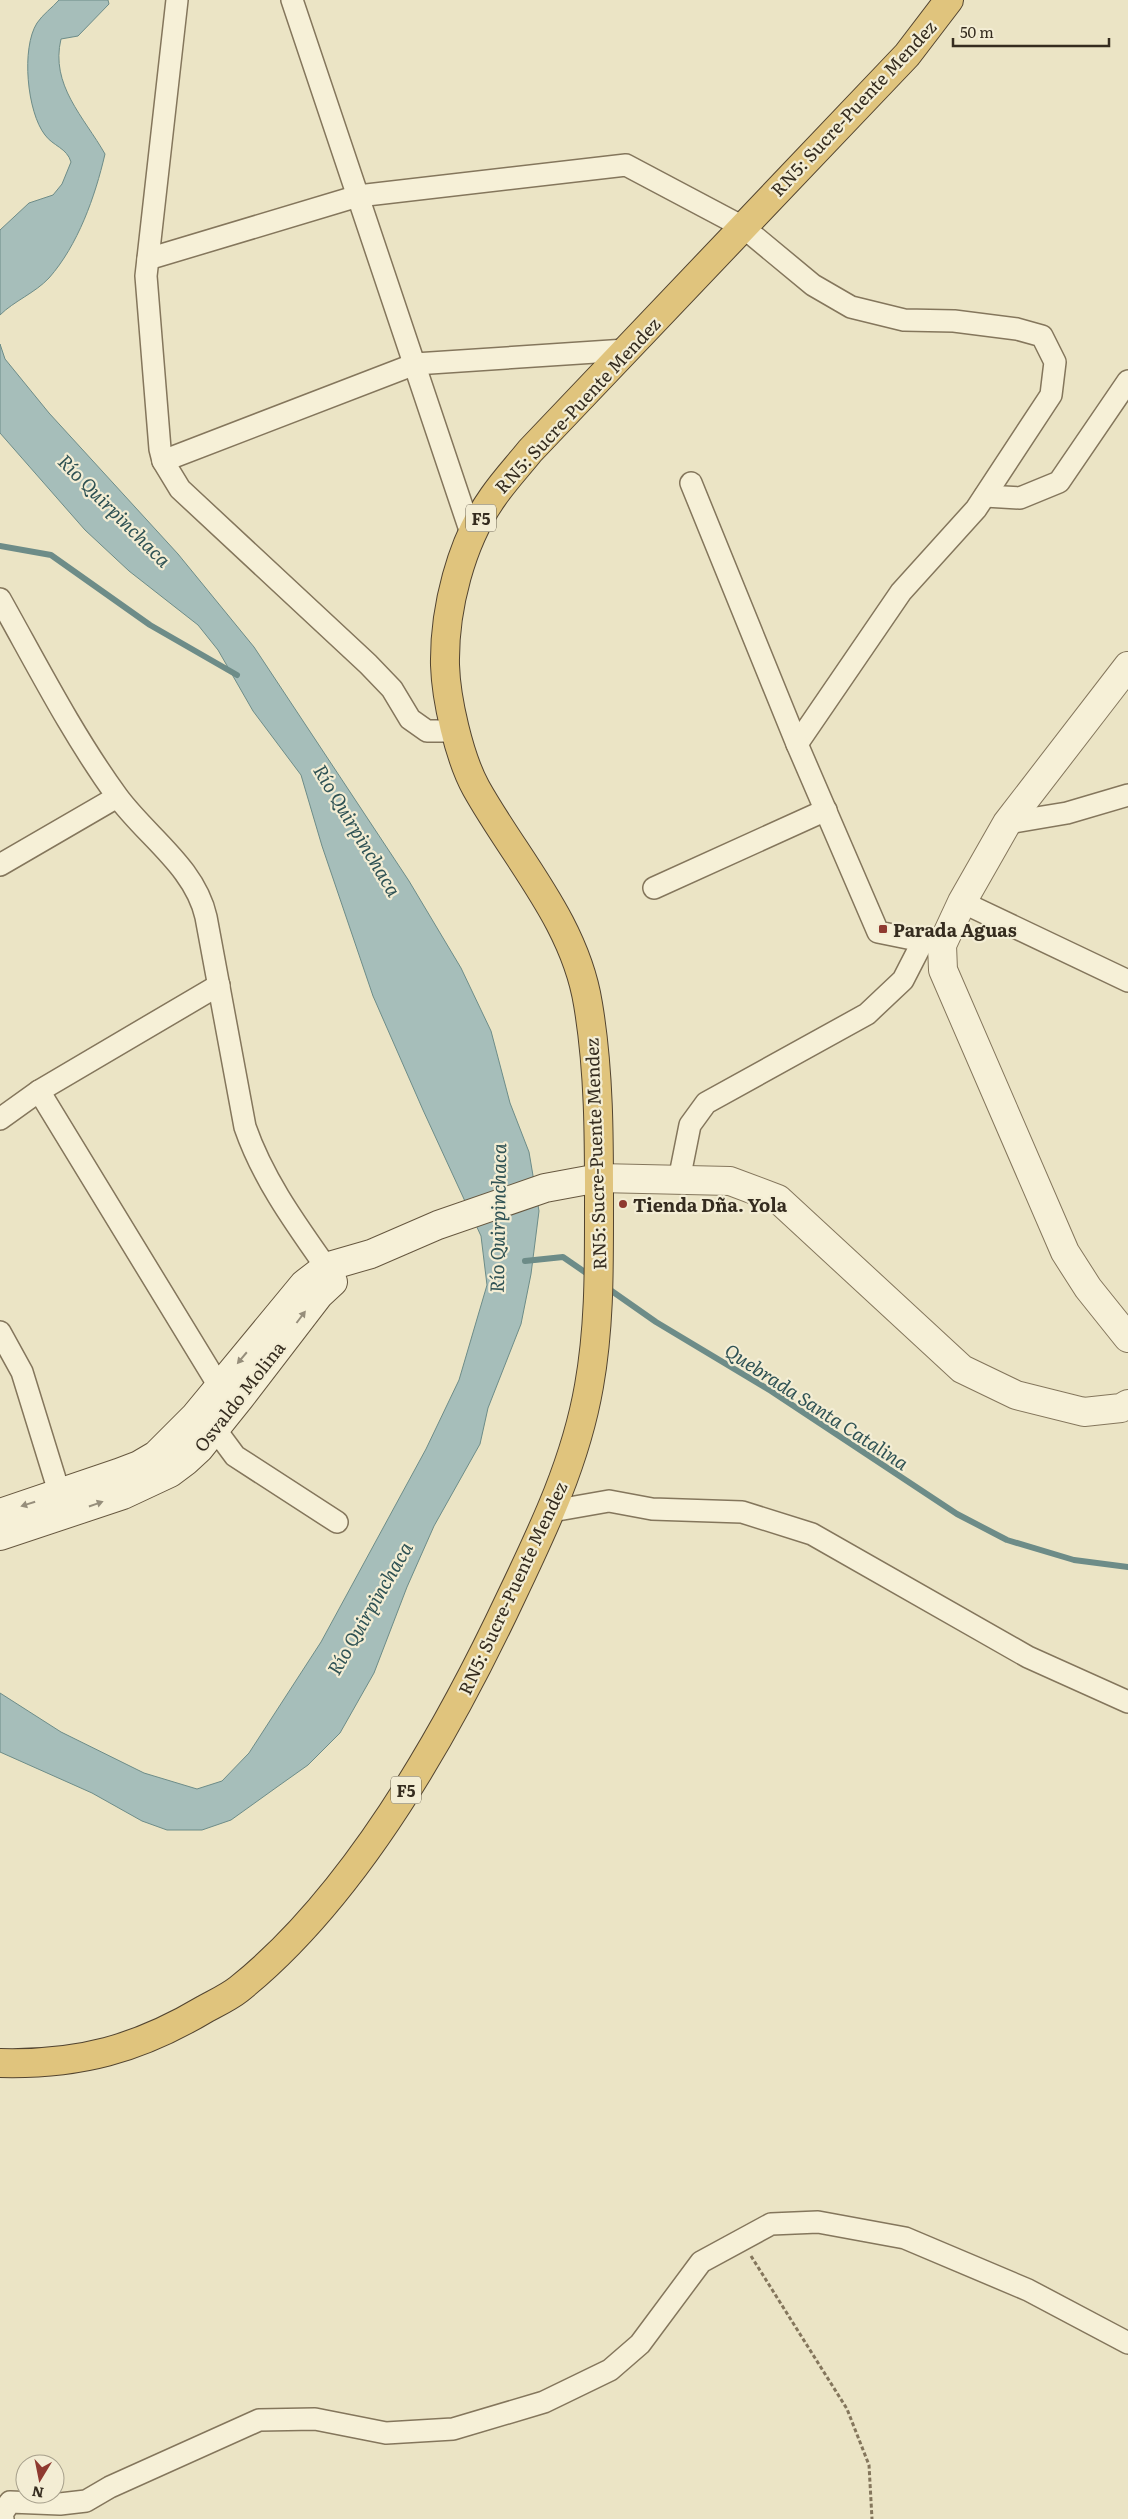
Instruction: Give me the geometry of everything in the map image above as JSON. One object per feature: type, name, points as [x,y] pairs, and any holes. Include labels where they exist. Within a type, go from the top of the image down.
[{"type":"highway","name":"RN5: Sucre-Puente Mendez","points":[[0,2063],[28,2064],[74,2060],[132,2046],[180,2024],[236,1991],[294,1939],[352,1868],[406,1791],[480,1662],[552,1510],[571,1460],[589,1387],[598,1316],[599,1178],[594,1044],[587,996],[576,959],[555,914],[473,783],[456,731],[452,717],[445,666],[448,623],[459,572],[472,536],[491,499],[530,451],[907,55],[949,0]]},
{"type":"street","points":[[177,0],[148,259],[147,285],[160,449],[163,461],[180,489],[368,664],[392,690],[410,719],[427,730],[456,731]]},
{"type":"street","points":[[292,0],[472,536]]},
{"type":"street","points":[[148,259],[358,196],[626,166],[743,227],[813,285],[851,307],[904,320],[954,321],[1017,329],[1042,336],[1055,362],[1051,395],[976,509],[900,592],[797,744]]},
{"type":"street","points":[[163,461],[414,364],[626,350]]},
{"type":"street","points":[[985,496],[1020,498],[1059,482],[1128,381]]},
{"type":"street","points":[[691,483],[797,744],[878,932],[932,944]]},
{"type":"street","points":[[0,599],[68,722],[117,797],[197,888],[203,901],[245,1127],[253,1150],[288,1213],[326,1267]]},
{"type":"street","points":[[679,1180],[690,1125],[706,1103],[868,1014],[903,980],[962,902],[1006,823],[1128,666]]},
{"type":"street","points":[[1006,823],[1067,813],[1128,795]]},
{"type":"street","points":[[0,865],[117,797]]},
{"type":"street","points":[[654,888],[826,810]]},
{"type":"street","points":[[962,902],[1128,984]]},
{"type":"street","points":[[932,944],[1065,1252],[1088,1288],[1128,1338]]},
{"type":"street","points":[[0,1119],[39,1091],[219,985]]},
{"type":"street","points":[[39,1091],[230,1392],[304,1284],[326,1267],[371,1254],[438,1225],[545,1188],[599,1178],[730,1181],[778,1198],[962,1369],[1016,1395],[1084,1412],[1121,1408],[1128,1404]]},
{"type":"street","name":"Osvaldo Molina","points":[[0,1536],[65,1504],[123,1495],[170,1473],[199,1449],[205,1422],[318,1295],[346,1270],[371,1254]]},
{"type":"street","points":[[0,1332],[22,1372],[65,1504],[0,1513]]},
{"type":"street","points":[[205,1422],[235,1456],[337,1522]]},
{"type":"street","points":[[552,1510],[609,1502],[652,1509],[742,1512],[812,1534],[1028,1657],[1128,1702]]},
{"type":"street","points":[[3,2519],[2,2514],[10,2502],[60,2504],[86,2501],[110,2487],[259,2420],[315,2419],[386,2433],[453,2429],[544,2402],[610,2370],[640,2344],[701,2262],[770,2224],[818,2222],[905,2238],[1028,2290],[1128,2343]]},
{"type":"path","points":[[741,2240],[847,2408],[869,2465],[872,2519]]},
{"type":"water","points":[[59,0],[108,0],[109,4],[78,36],[61,39],[59,56],[60,71],[71,100],[105,154],[91,203],[69,251],[49,278],[0,315],[0,230],[29,203],[53,195],[62,184],[71,162],[66,153],[45,135],[39,125],[30,96],[28,80],[29,48],[32,34],[39,20]]},
{"type":"water","name":"Río Quirpinchaca","points":[[0,344],[5,359],[49,413],[178,554],[254,647],[409,881],[461,968],[491,1031],[510,1103],[529,1152],[539,1211],[531,1274],[521,1324],[488,1408],[480,1444],[434,1526],[407,1587],[374,1673],[340,1733],[308,1765],[231,1820],[202,1830],[167,1830],[142,1821],[92,1793],[0,1752],[0,1693],[61,1732],[144,1773],[197,1789],[222,1781],[249,1753],[321,1642],[426,1449],[459,1380],[487,1285],[481,1236],[373,996],[322,846],[301,775],[253,711],[218,650],[198,625],[129,571],[85,530],[0,433]]},
{"type":"waterway","points":[[0,546],[51,555],[150,625],[237,675]]},
{"type":"waterway","name":"Quebrada Santa Catalina","points":[[525,1261],[563,1257],[592,1277]]},
{"type":"waterway","name":"Quebrada Santa Catalina","points":[[606,1287],[656,1322],[771,1391],[957,1514],[1007,1540],[1074,1560],[1128,1567]]},
{"type":"place","name":"Parada Aguas","points":[[883,929]]},
{"type":"place","name":"Tienda Dña. Yola","points":[[623,1204]]}]
